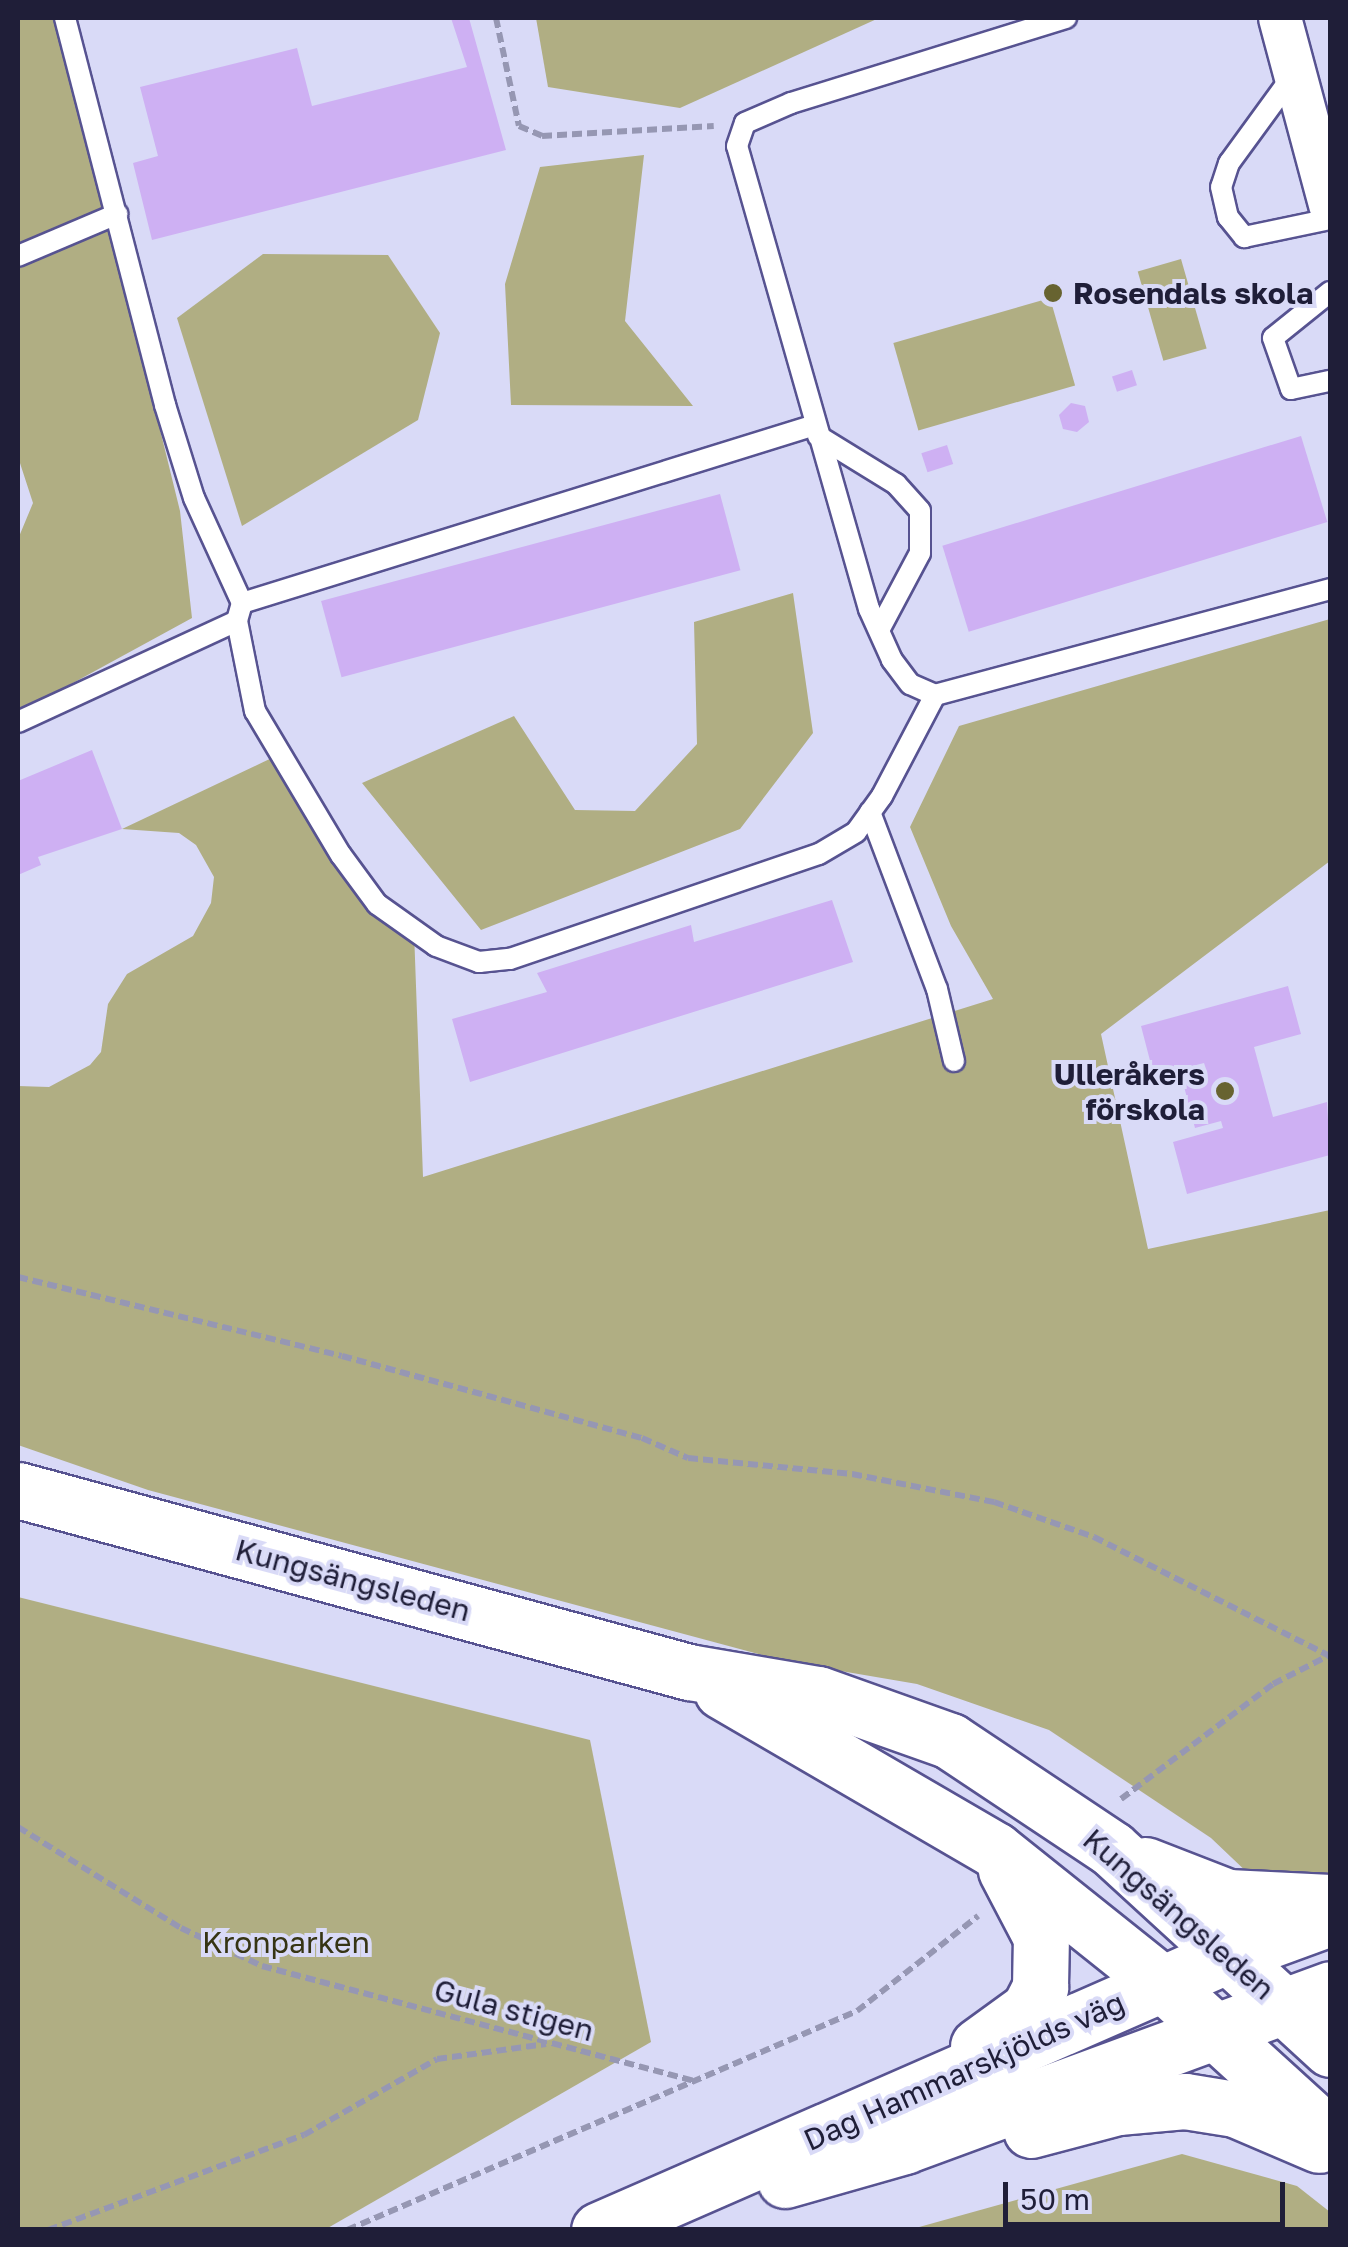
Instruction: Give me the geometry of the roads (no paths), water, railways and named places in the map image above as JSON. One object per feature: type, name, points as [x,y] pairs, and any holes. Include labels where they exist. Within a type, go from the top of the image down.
[{"type":"main road","name":"Kungsängsleden","points":[[18,1490],[689,1672],[818,1694],[950,1741],[1112,1828],[1226,1956],[1307,1997],[1330,2049]]},
{"type":"main road","name":"Kungsängsleden","points":[[689,1672],[995,1850],[1163,1984],[1330,2136]]},
{"type":"main road","points":[[1112,1828],[1228,1897],[1330,1902]]},
{"type":"main road","points":[[900,2124],[1029,2008],[1040,1987],[1041,1938],[995,1850]]},
{"type":"main road","name":"Dag Hammarskjölds väg","points":[[614,2230],[900,2124],[1163,1984],[1330,1918]]},
{"type":"main road","name":"Dag Hammarskjölds väg","points":[[599,2230],[900,2124],[1214,2030],[1307,1997]]},
{"type":"main road","points":[[900,2124],[1010,2136],[1118,2107],[1185,2101],[1235,2108],[1330,2151]]},
{"type":"street","points":[[1280,18],[1330,205]]},
{"type":"lane","points":[[65,18],[194,498],[239,612],[255,711],[340,855],[378,904],[436,946],[479,962],[510,959],[819,854],[856,832],[935,694]]},
{"type":"lane","points":[[1066,18],[745,123],[738,151],[816,430],[879,630],[910,684],[935,694],[1330,589]]},
{"type":"lane","points":[[1296,72],[1229,163],[1220,186],[1228,217],[1244,238],[1330,218]]},
{"type":"lane","points":[[18,256],[117,214]]},
{"type":"lane","points":[[1330,292],[1273,338],[1291,389],[1330,381]]},
{"type":"lane","points":[[18,722],[239,612],[816,430]]},
{"type":"lane","points":[[816,430],[896,484],[920,511],[920,553],[879,630]]},
{"type":"lane","points":[[870,812],[937,988],[954,1061]]},
{"type":"place","name":"Rosendals skola","points":[[1053,293]]},
{"type":"place","name":"Ulleråkers förskola","points":[[1225,1091]]},
{"type":"park label","name":"Kronparken","points":[[286,1942]]}]
